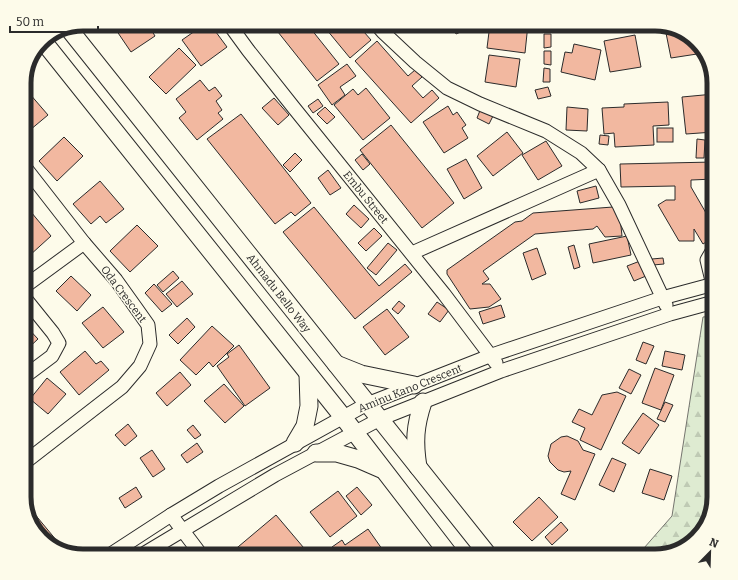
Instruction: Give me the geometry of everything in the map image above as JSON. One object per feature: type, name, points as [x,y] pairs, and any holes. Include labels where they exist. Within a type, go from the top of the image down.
[{"type":"main road","name":"Ahmadu Bello Way","points":[[72,32],[483,549]]},
{"type":"main road","points":[[46,47],[343,417],[445,549]]},
{"type":"main road","points":[[335,364],[361,374],[414,385]]},
{"type":"main road","points":[[295,443],[305,426],[309,406],[308,374]]},
{"type":"main road","points":[[418,467],[415,447],[417,420],[423,402]]},
{"type":"main road","points":[[316,453],[337,453],[358,459],[383,469]]},
{"type":"street","name":"Embu Street","points":[[234,31],[294,108],[412,253],[492,356],[501,371]]},
{"type":"street","points":[[382,31],[415,62],[447,88],[480,104],[546,131],[580,153],[599,170],[619,205],[670,314]]},
{"type":"street","points":[[412,253],[599,170]]},
{"type":"street","name":"Oda Crescent","points":[[31,175],[84,243],[116,280],[148,325],[150,344],[140,366],[122,387],[31,458]]},
{"type":"street","points":[[31,282],[84,243]]},
{"type":"street","name":"Aminu Kano Crescent","points":[[118,549],[171,514],[295,443],[367,404],[492,356],[662,298],[707,287]]},
{"type":"street","name":"Aminu Kano Crescent","points":[[152,549],[275,475],[380,419],[501,371],[670,314],[707,304]]},
{"type":"street","points":[[31,306],[53,333],[59,343],[52,356],[31,372]]},
{"type":"street","points":[[171,514],[197,549]]},
{"type":"green space","points":[[703,317],[707,317],[707,504],[702,520],[696,529],[693,532],[690,532],[690,535],[684,540],[678,544],[665,548],[643,549],[672,516]]},
{"type":"building","points":[[117,31],[152,31],[155,36],[131,52]]},
{"type":"building","points":[[195,31],[215,31],[227,47],[201,66],[182,40]]},
{"type":"building","points":[[277,31],[313,31],[339,64],[317,81]]},
{"type":"building","points":[[328,31],[363,31],[371,40],[350,58]]},
{"type":"building","points":[[454,31],[463,31],[456,34]]},
{"type":"building","points":[[489,31],[527,31],[525,53],[487,48]]},
{"type":"building","points":[[666,32],[678,36],[687,42],[697,54],[671,58]]},
{"type":"building","points":[[544,34],[551,34],[551,47],[544,48]]},
{"type":"building","points":[[635,35],[641,67],[610,72],[604,41]]},
{"type":"building","points":[[377,41],[408,76],[415,70],[422,77],[412,86],[423,98],[432,90],[439,98],[411,123],[355,61]]},
{"type":"building","points":[[574,44],[601,50],[595,80],[561,72],[565,52],[572,53]]},
{"type":"building","points":[[179,48],[196,65],[166,94],[149,77]]},
{"type":"building","points":[[544,51],[551,51],[551,65],[544,64]]},
{"type":"building","points":[[489,55],[520,59],[516,87],[485,82]]},
{"type":"building","points":[[347,64],[356,76],[340,87],[345,95],[332,105],[318,85]]},
{"type":"building","points":[[544,68],[550,69],[550,82],[543,82]]},
{"type":"building","points":[[200,80],[209,91],[215,87],[222,96],[216,101],[222,110],[218,113],[223,119],[197,140],[179,118],[186,112],[176,99]]},
{"type":"building","points":[[548,87],[551,96],[538,99],[535,90]]},
{"type":"building","points":[[366,88],[390,118],[363,140],[334,105],[353,89],[358,95]]},
{"type":"building","points":[[31,95],[48,115],[31,129]]},
{"type":"building","points":[[707,95],[707,132],[686,134],[682,97]]},
{"type":"building","points":[[274,98],[289,115],[278,125],[262,108]]},
{"type":"building","points":[[318,99],[323,106],[313,113],[308,106]]},
{"type":"building","points":[[668,102],[669,125],[653,126],[654,145],[615,147],[614,133],[604,134],[602,108],[624,107],[624,104]]},
{"type":"building","points":[[448,106],[453,115],[457,112],[466,125],[462,128],[468,138],[444,153],[423,122]]},
{"type":"building","points":[[325,107],[335,117],[327,124],[317,114]]},
{"type":"building","points":[[567,107],[588,109],[587,131],[566,130]]},
{"type":"building","points":[[481,108],[494,114],[489,124],[477,118]]},
{"type":"building","points":[[241,114],[311,203],[295,216],[291,212],[275,224],[207,139]]},
{"type":"building","points":[[391,125],[454,203],[422,228],[360,150]]},
{"type":"building","points":[[657,128],[673,128],[673,142],[657,142]]},
{"type":"building","points":[[507,132],[523,153],[493,176],[477,156]]},
{"type":"building","points":[[600,135],[609,136],[608,145],[599,144]]},
{"type":"building","points":[[64,137],[83,156],[57,181],[39,161]]},
{"type":"building","points":[[697,139],[705,140],[704,158],[696,158]]},
{"type":"building","points":[[546,141],[562,166],[538,180],[522,155]]},
{"type":"building","points":[[295,153],[302,160],[290,172],[283,165]]},
{"type":"building","points":[[362,154],[370,164],[363,170],[355,160]]},
{"type":"building","points":[[466,159],[482,188],[464,199],[447,169]]},
{"type":"building","points":[[707,162],[707,179],[691,180],[691,187],[707,215],[707,241],[703,244],[694,229],[694,241],[679,241],[658,205],[666,200],[675,200],[675,186],[621,187],[620,164]]},
{"type":"building","points":[[328,170],[341,188],[330,195],[318,178]]},
{"type":"building","points":[[100,181],[124,209],[106,223],[100,216],[91,224],[73,204]]},
{"type":"building","points":[[596,186],[599,198],[580,203],[577,191]]},
{"type":"building","points":[[354,205],[369,219],[361,228],[346,214]]},
{"type":"building","points":[[314,207],[379,286],[405,264],[412,272],[355,319],[283,232]]},
{"type":"building","points":[[613,207],[620,217],[622,236],[605,237],[597,226],[593,229],[535,234],[483,271],[489,279],[482,284],[490,284],[501,299],[489,307],[470,309],[447,274],[447,270],[515,222],[522,221],[533,213]]},
{"type":"building","points":[[31,212],[51,236],[31,254]]},
{"type":"building","points":[[137,225],[158,246],[130,272],[110,251]]},
{"type":"building","points":[[374,228],[382,236],[366,251],[358,243]]},
{"type":"building","points":[[627,236],[631,255],[593,263],[589,244]]},
{"type":"building","points":[[388,243],[397,250],[376,275],[367,268]]},
{"type":"building","points":[[574,245],[580,267],[574,269],[568,247]]},
{"type":"building","points":[[537,248],[546,274],[532,280],[523,253]]},
{"type":"building","points":[[663,258],[664,264],[653,265],[652,259]]},
{"type":"building","points":[[640,261],[646,276],[634,281],[627,266]]},
{"type":"building","points":[[173,271],[179,278],[163,292],[157,285]]},
{"type":"building","points":[[71,276],[91,295],[77,311],[56,291]]},
{"type":"building","points":[[182,281],[193,294],[177,307],[166,294]]},
{"type":"building","points":[[154,284],[172,304],[162,312],[145,293]]},
{"type":"building","points":[[399,301],[405,306],[398,314],[392,309]]},
{"type":"building","points":[[437,302],[449,310],[440,322],[428,314]]},
{"type":"building","points":[[501,305],[505,317],[483,324],[479,312]]},
{"type":"building","points":[[103,307],[124,332],[103,348],[82,323]]},
{"type":"building","points":[[387,309],[409,337],[385,355],[363,327]]},
{"type":"building","points":[[187,318],[195,327],[178,344],[169,335]]},
{"type":"building","points":[[212,326],[234,346],[213,367],[209,362],[196,375],[180,360]]},
{"type":"building","points":[[31,332],[38,339],[31,346]]},
{"type":"building","points":[[643,342],[654,346],[646,364],[636,360]]},
{"type":"building","points":[[239,345],[270,388],[245,406],[217,366],[229,357],[227,354]]},
{"type":"building","points":[[85,351],[96,364],[101,361],[109,370],[79,395],[60,372]]},
{"type":"building","points":[[665,351],[685,355],[682,370],[662,366]]},
{"type":"building","points":[[655,368],[674,375],[661,410],[642,403]]},
{"type":"building","points":[[629,369],[641,375],[631,394],[619,388]]},
{"type":"building","points":[[180,372],[191,385],[167,406],[156,393]]},
{"type":"building","points":[[47,378],[66,394],[48,414],[31,400],[31,398]]},
{"type":"building","points":[[224,384],[244,406],[225,423],[204,401]]},
{"type":"building","points":[[617,392],[626,396],[601,450],[580,440],[585,428],[572,422],[579,409],[592,415],[602,395]]},
{"type":"building","points":[[665,402],[673,405],[665,422],[657,419]]},
{"type":"building","points":[[643,413],[659,425],[639,454],[622,443]]},
{"type":"building","points":[[128,424],[137,436],[125,446],[115,435]]},
{"type":"building","points":[[193,425],[201,435],[195,439],[187,430]]},
{"type":"building","points":[[567,436],[578,441],[583,450],[595,454],[575,500],[561,494],[571,471],[564,472],[558,470],[550,462],[548,456],[551,444],[561,437]]},
{"type":"building","points":[[197,443],[203,452],[187,463],[181,455]]},
{"type":"building","points":[[152,450],[165,469],[153,477],[140,458]]},
{"type":"building","points":[[612,458],[626,464],[614,492],[599,485]]},
{"type":"building","points":[[650,469],[672,476],[664,500],[642,493]]},
{"type":"building","points":[[136,487],[142,497],[125,508],[119,498]]},
{"type":"building","points":[[357,487],[372,505],[361,515],[346,496]]},
{"type":"building","points":[[338,491],[357,516],[330,537],[310,512]]},
{"type":"building","points":[[539,497],[558,517],[532,541],[513,522]]},
{"type":"building","points":[[34,513],[57,541],[46,534],[36,520]]},
{"type":"building","points":[[276,515],[305,549],[236,549]]},
{"type":"building","points":[[561,522],[568,530],[552,545],[545,537]]},
{"type":"building","points":[[368,529],[382,549],[333,549],[332,547],[342,540],[345,545]]}]
